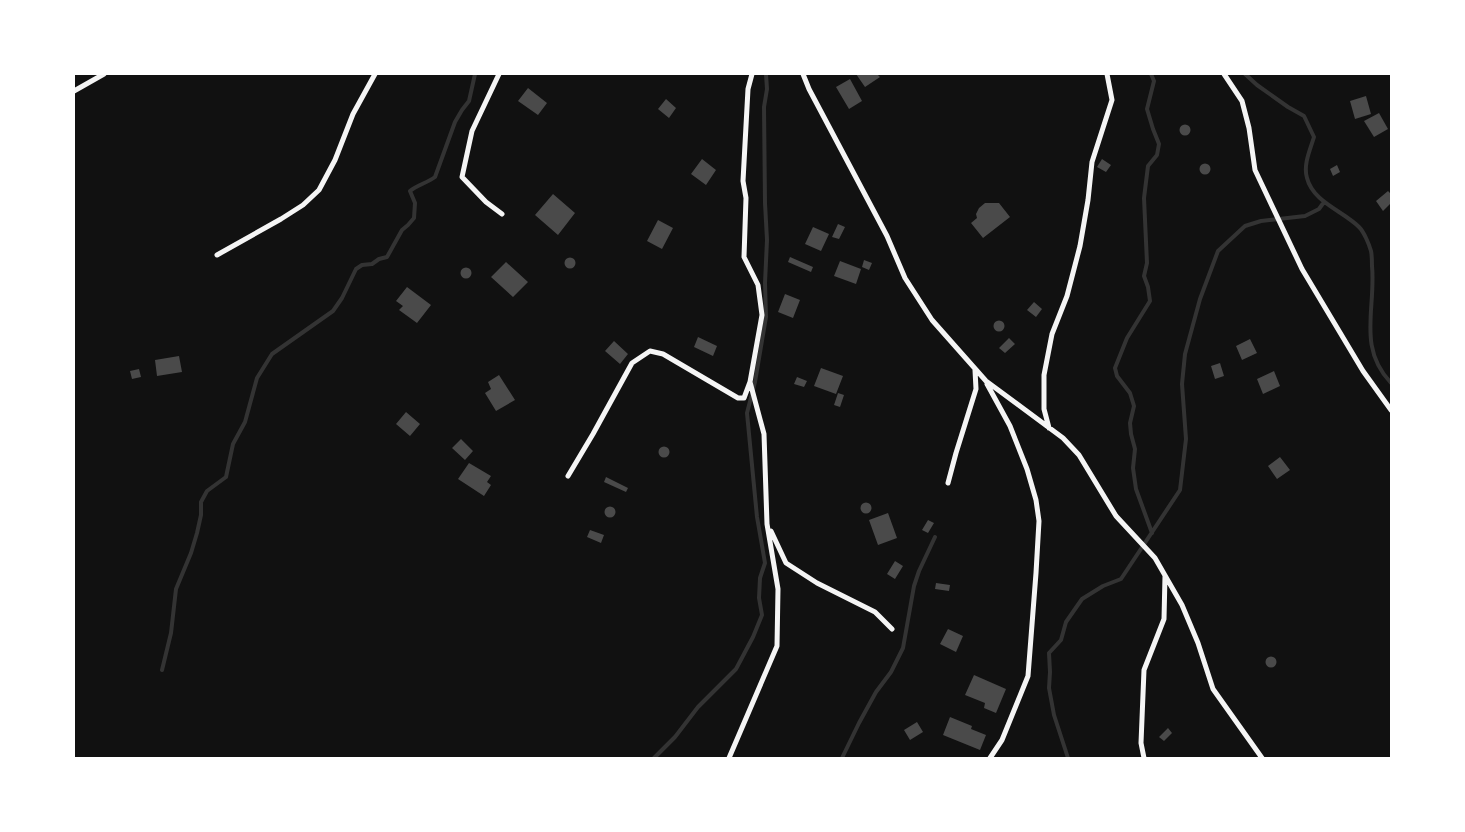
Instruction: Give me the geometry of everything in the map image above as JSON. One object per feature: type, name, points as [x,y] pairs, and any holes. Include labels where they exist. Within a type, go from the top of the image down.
[{"type":"street","points":[[74,91],[104,74]]},
{"type":"street","points":[[217,255],[303,205],[319,190],[335,160],[353,114],[375,74]]},
{"type":"street","points":[[499,74],[472,131],[462,177],[486,202],[502,214]]},
{"type":"street","points":[[568,476],[632,363],[650,351],[663,354],[738,398],[744,398],[750,382],[762,315],[758,285],[744,257],[746,198],[743,181],[748,89],[752,74]]},
{"type":"street","points":[[803,74],[809,90],[887,236],[905,278],[932,320],[986,382],[1063,438],[1080,455],[1116,516],[1155,558],[1182,605],[1198,643],[1213,690],[1262,758]]},
{"type":"street","points":[[1049,428],[1044,409],[1044,375],[1052,334],[1067,296],[1080,246],[1092,162],[1112,100],[1107,74]]},
{"type":"street","points":[[1224,74],[1242,101],[1249,128],[1255,170],[1302,269],[1363,370],[1391,410]]},
{"type":"street","points":[[948,482],[976,389],[975,370]]},
{"type":"street","points":[[729,758],[777,646],[778,589],[767,524],[764,434],[750,382]]},
{"type":"street","points":[[986,382],[1010,426],[1027,469],[1036,500],[1039,521],[1028,676],[1002,740],[990,758]]},
{"type":"street","points":[[767,524],[786,563],[817,583],[875,612],[892,629]]},
{"type":"street","points":[[1144,758],[1141,743],[1144,670],[1164,619],[1165,576]]},
{"type":"building","points":[[856,74],[877,74],[880,77],[865,87]]},
{"type":"building","points":[[850,79],[862,101],[849,109],[836,87]]},
{"type":"building","points":[[528,88],[547,103],[538,115],[518,101]]},
{"type":"building","points":[[1366,96],[1371,114],[1355,119],[1350,101]]},
{"type":"building","points":[[666,99],[676,108],[669,118],[658,109]]},
{"type":"building","points":[[1379,113],[1388,129],[1374,137],[1364,121]]},
{"type":"building","points":[[1183,125],[1187,125],[1190,130],[1189,134],[1183,135],[1180,132],[1180,128]]},
{"type":"building","points":[[702,159],[716,170],[706,185],[691,174]]},
{"type":"building","points":[[1102,159],[1111,165],[1106,172],[1097,167]]},
{"type":"building","points":[[1203,164],[1207,164],[1210,169],[1209,173],[1203,174],[1200,171],[1200,167]]},
{"type":"building","points":[[1337,165],[1340,172],[1333,176],[1330,169]]},
{"type":"building","points":[[1388,191],[1391,194],[1391,203],[1383,211],[1376,201]]},
{"type":"building","points":[[553,194],[575,213],[558,235],[535,215]]},
{"type":"building","points":[[985,203],[999,203],[1010,217],[983,238],[971,223],[977,218],[976,214],[979,208]]},
{"type":"building","points":[[658,220],[673,228],[662,249],[647,241]]},
{"type":"building","points":[[838,224],[845,227],[839,239],[832,237]]},
{"type":"building","points":[[813,227],[829,234],[821,251],[805,244]]},
{"type":"building","points":[[790,257],[813,267],[811,272],[788,262]]},
{"type":"building","points":[[568,258],[572,258],[575,263],[574,267],[568,268],[565,265],[565,261]]},
{"type":"building","points":[[864,260],[872,263],[869,270],[862,267]]},
{"type":"building","points":[[840,261],[861,269],[856,284],[834,276]]},
{"type":"building","points":[[506,262],[528,282],[513,297],[491,277]]},
{"type":"building","points":[[464,268],[468,268],[471,273],[470,277],[464,278],[461,275],[461,271]]},
{"type":"building","points":[[407,287],[431,305],[417,323],[399,310],[403,306],[396,301]]},
{"type":"building","points":[[785,294],[800,300],[793,318],[778,312]]},
{"type":"building","points":[[1034,302],[1042,309],[1036,317],[1027,310]]},
{"type":"building","points":[[997,321],[1001,321],[1004,326],[1003,330],[997,331],[994,328],[994,324]]},
{"type":"building","points":[[698,337],[717,346],[713,356],[694,347]]},
{"type":"building","points":[[1009,338],[1015,344],[1005,353],[999,348]]},
{"type":"building","points":[[1250,339],[1257,353],[1242,360],[1236,346]]},
{"type":"building","points":[[614,341],[628,354],[620,364],[605,351]]},
{"type":"building","points":[[179,356],[182,372],[157,376],[155,360]]},
{"type":"building","points":[[1220,363],[1224,376],[1215,379],[1211,366]]},
{"type":"building","points":[[821,368],[843,376],[836,394],[814,386]]},
{"type":"building","points":[[139,369],[141,377],[132,379],[130,371]]},
{"type":"building","points":[[1274,371],[1280,386],[1263,394],[1257,379]]},
{"type":"building","points":[[499,375],[515,400],[496,411],[485,393],[491,389],[488,382]]},
{"type":"building","points":[[797,377],[807,381],[804,387],[794,384]]},
{"type":"building","points":[[838,393],[844,395],[840,407],[834,405]]},
{"type":"building","points":[[406,412],[420,424],[410,436],[396,424]]},
{"type":"building","points":[[461,439],[473,451],[465,460],[452,448]]},
{"type":"building","points":[[662,447],[666,447],[669,452],[668,456],[662,457],[659,454],[659,450]]},
{"type":"building","points":[[1280,457],[1290,470],[1277,479],[1268,466]]},
{"type":"building","points":[[469,463],[491,476],[487,482],[491,485],[484,496],[458,479]]},
{"type":"building","points":[[606,477],[628,488],[626,492],[604,482]]},
{"type":"building","points":[[864,503],[868,503],[871,508],[870,512],[864,513],[861,510],[861,506]]},
{"type":"building","points":[[608,507],[612,507],[615,512],[614,516],[608,517],[605,514],[605,510]]},
{"type":"building","points":[[888,513],[897,538],[878,545],[869,520]]},
{"type":"building","points":[[928,520],[934,523],[928,533],[922,530]]},
{"type":"building","points":[[590,530],[604,535],[601,543],[587,537]]},
{"type":"building","points":[[895,561],[903,566],[895,579],[887,574]]},
{"type":"building","points":[[936,583],[950,585],[949,591],[935,589]]},
{"type":"building","points":[[948,629],[963,636],[956,652],[940,644]]},
{"type":"building","points":[[1269,657],[1273,657],[1276,662],[1275,666],[1269,667],[1266,664],[1266,660]]},
{"type":"building","points":[[974,675],[1006,689],[996,713],[984,708],[985,703],[965,695]]},
{"type":"building","points":[[950,717],[972,726],[971,729],[986,735],[980,750],[943,735]]},
{"type":"building","points":[[917,722],[923,732],[910,740],[904,730]]},
{"type":"building","points":[[1168,728],[1172,733],[1164,741],[1159,737]]},
{"type":"waterway","points":[[162,670],[171,633],[176,589],[197,533],[201,515],[201,502],[207,491],[226,477],[233,444],[245,422],[257,378],[272,354],[333,311],[342,298],[356,269],[362,265],[372,264],[379,259],[387,257],[402,230],[414,218],[415,203],[410,191],[435,177],[455,122],[469,101],[475,74]]},
{"type":"waterway","points":[[654,758],[675,737],[698,707],[736,669],[762,615],[759,598],[760,578],[765,563],[757,517],[747,413],[755,382],[766,317],[767,240],[764,107],[767,89],[766,74]]},
{"type":"waterway","points":[[1151,74],[1154,81],[1147,109],[1159,144],[1157,155],[1148,166],[1144,198],[1147,263],[1144,276],[1150,301],[1127,338],[1115,368],[1117,376],[1130,393],[1134,406],[1130,423],[1135,449],[1133,468],[1136,489],[1152,533]]},
{"type":"waterway","points":[[1245,74],[1257,85],[1304,116],[1314,137],[1306,168],[1310,186],[1322,200],[1359,227],[1366,238],[1372,258],[1371,341],[1374,356],[1391,383]]},
{"type":"waterway","points":[[1068,758],[1054,715],[1049,688],[1049,653],[1061,640],[1066,622],[1082,599],[1103,586],[1121,579],[1180,490],[1186,439],[1182,384],[1185,354],[1200,299],[1218,251],[1245,226],[1261,221],[1305,216],[1319,209],[1324,202]]},
{"type":"waterway","points":[[842,758],[876,692],[891,672],[903,648],[914,586],[935,537]]}]
